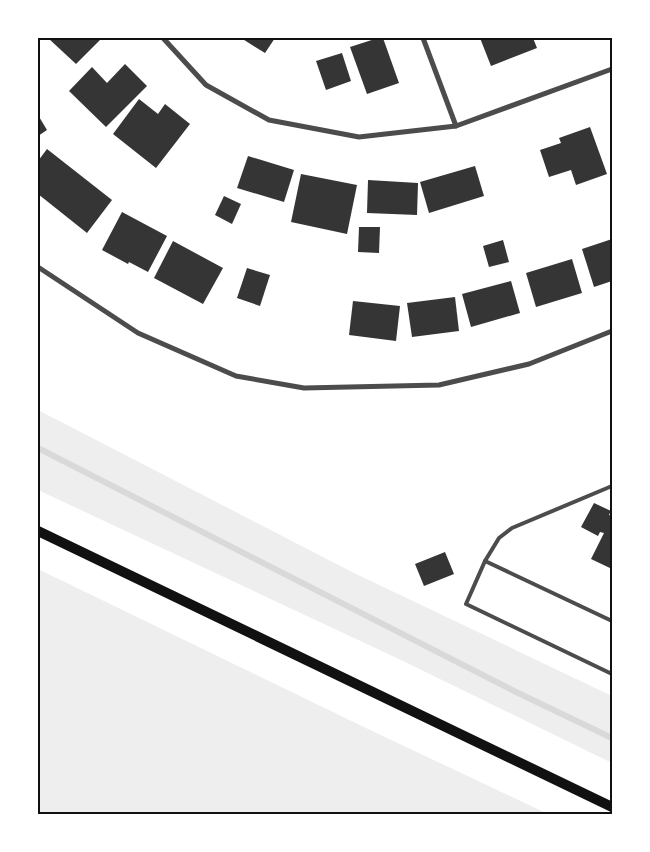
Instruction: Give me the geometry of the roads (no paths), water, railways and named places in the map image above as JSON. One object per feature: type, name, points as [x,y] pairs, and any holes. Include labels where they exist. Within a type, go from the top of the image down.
[{"type":"main road","points":[[38,531],[612,807]]},
{"type":"street","points":[[162,38],[206,85],[269,120],[358,137],[456,126],[612,69]]},
{"type":"street","points":[[423,38],[456,126]]},
{"type":"street","points":[[38,267],[138,333],[236,376],[304,388],[439,385],[529,364],[612,331]]},
{"type":"lane","points":[[612,486],[512,528],[499,538],[485,561],[466,604],[612,674]]},
{"type":"lane","points":[[485,561],[612,621]]},
{"type":"waterway","points":[[38,448],[514,691],[612,738]]}]
